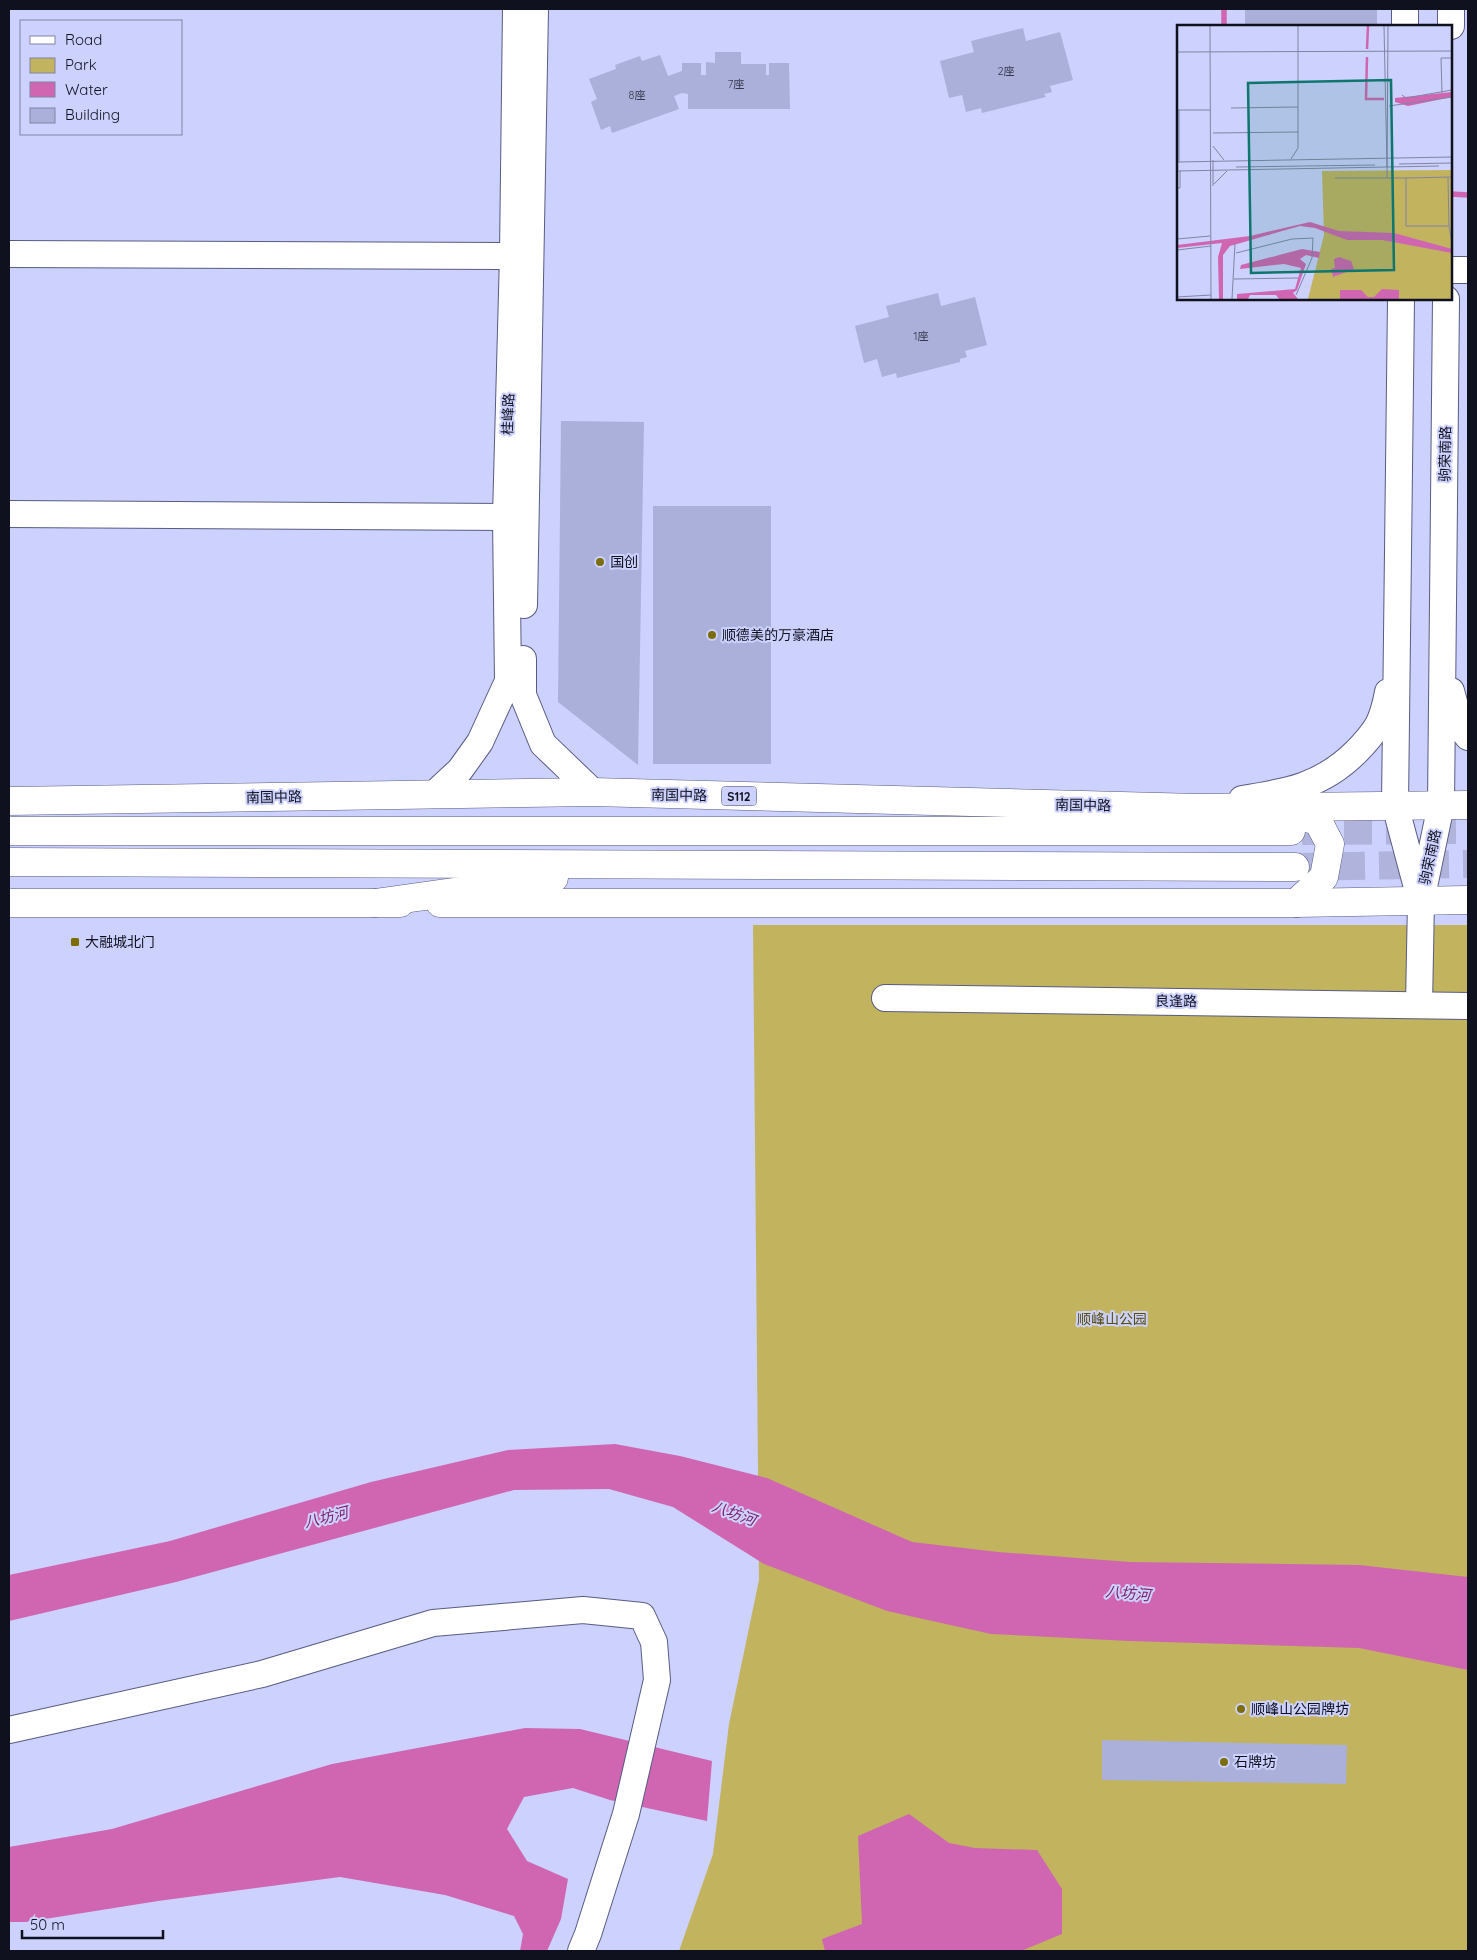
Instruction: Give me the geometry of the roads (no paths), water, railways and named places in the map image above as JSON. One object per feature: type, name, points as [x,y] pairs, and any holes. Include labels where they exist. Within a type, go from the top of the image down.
[{"type":"main road","name":"南国中路","points":[[9,801],[593,792],[1198,808],[1468,805]]},
{"type":"main road","points":[[1260,807],[1318,821],[1330,844],[1324,877],[1296,903]]},
{"type":"main road","name":"南国中路","points":[[9,831],[1291,831]]},
{"type":"main road","points":[[9,862],[1295,866]]},
{"type":"main road","points":[[375,902],[652,864]]},
{"type":"main road","points":[[9,903],[1296,903],[1468,900]]},
{"type":"street","name":"桂峰路","points":[[433,795],[460,770],[480,742],[508,681],[506,517],[513,255],[516,9]]},
{"type":"street","points":[[535,9],[523,695],[543,744],[593,792]]},
{"type":"street","points":[[1405,9],[1405,25]]},
{"type":"street","points":[[1451,9],[1451,25]]},
{"type":"street","points":[[9,254],[513,255]]},
{"type":"street","points":[[1452,270],[1468,270]]},
{"type":"street","name":"驹荣南路","points":[[1401,300],[1395,805],[1421,901]]},
{"type":"street","name":"驹荣南路","points":[[1421,901],[1441,805],[1446,300]]},
{"type":"street","points":[[9,514],[506,517]]},
{"type":"street","points":[[1198,808],[1303,787],[1316,782],[1345,763],[1370,736],[1380,719],[1389,691],[1397,640]]},
{"type":"street","points":[[1443,644],[1454,703],[1462,728],[1468,737]]},
{"type":"street","points":[[1419,1004],[1421,901]]},
{"type":"street","name":"良逢路","points":[[885,998],[1468,1006]]},
{"type":"street","points":[[9,1730],[262,1674],[433,1623],[583,1610],[642,1616],[654,1642],[657,1680],[626,1814],[588,1934],[580,1951]]},
{"type":"water","name":"八坊河","points":[[615,1444],[680,1456],[767,1478],[912,1542],[998,1552],[1130,1562],[1359,1565],[1468,1577],[1468,1670],[1359,1648],[1129,1641],[991,1634],[887,1611],[764,1564],[673,1507],[609,1489],[514,1490],[176,1582],[9,1621],[9,1575],[170,1541],[371,1482],[508,1450]]},
{"type":"water","points":[[525,1728],[580,1729],[712,1761],[707,1821],[610,1800],[573,1788],[524,1797],[507,1829],[527,1861],[568,1879],[561,1919],[547,1951],[520,1951],[523,1934],[514,1916],[445,1895],[340,1877],[158,1901],[26,1922],[9,1922],[9,1847],[112,1829],[332,1764]]},
{"type":"water","points":[[909,1814],[949,1843],[975,1848],[1037,1850],[1062,1889],[1062,1934],[1021,1951],[825,1951],[822,1939],[862,1924],[858,1836]]},
{"type":"waterway","points":[[1224,9],[1224,25]]},
{"type":"waterway","points":[[1452,194],[1468,195]]},
{"type":"tunnel","points":[[1302,831],[1468,830]]},
{"type":"tunnel","points":[[1295,867],[1468,864]]},
{"type":"place","name":"国创","points":[[600,562]]},
{"type":"place","name":"顺德美的万豪酒店","points":[[712,635]]},
{"type":"place","name":"大融城北门","points":[[75,942]]},
{"type":"place","name":"顺峰山公园牌坊","points":[[1241,1709]]},
{"type":"place","name":"石牌坊","points":[[1224,1762]]},
{"type":"park label","name":"顺峰山公园","points":[[1112,1319]]}]
